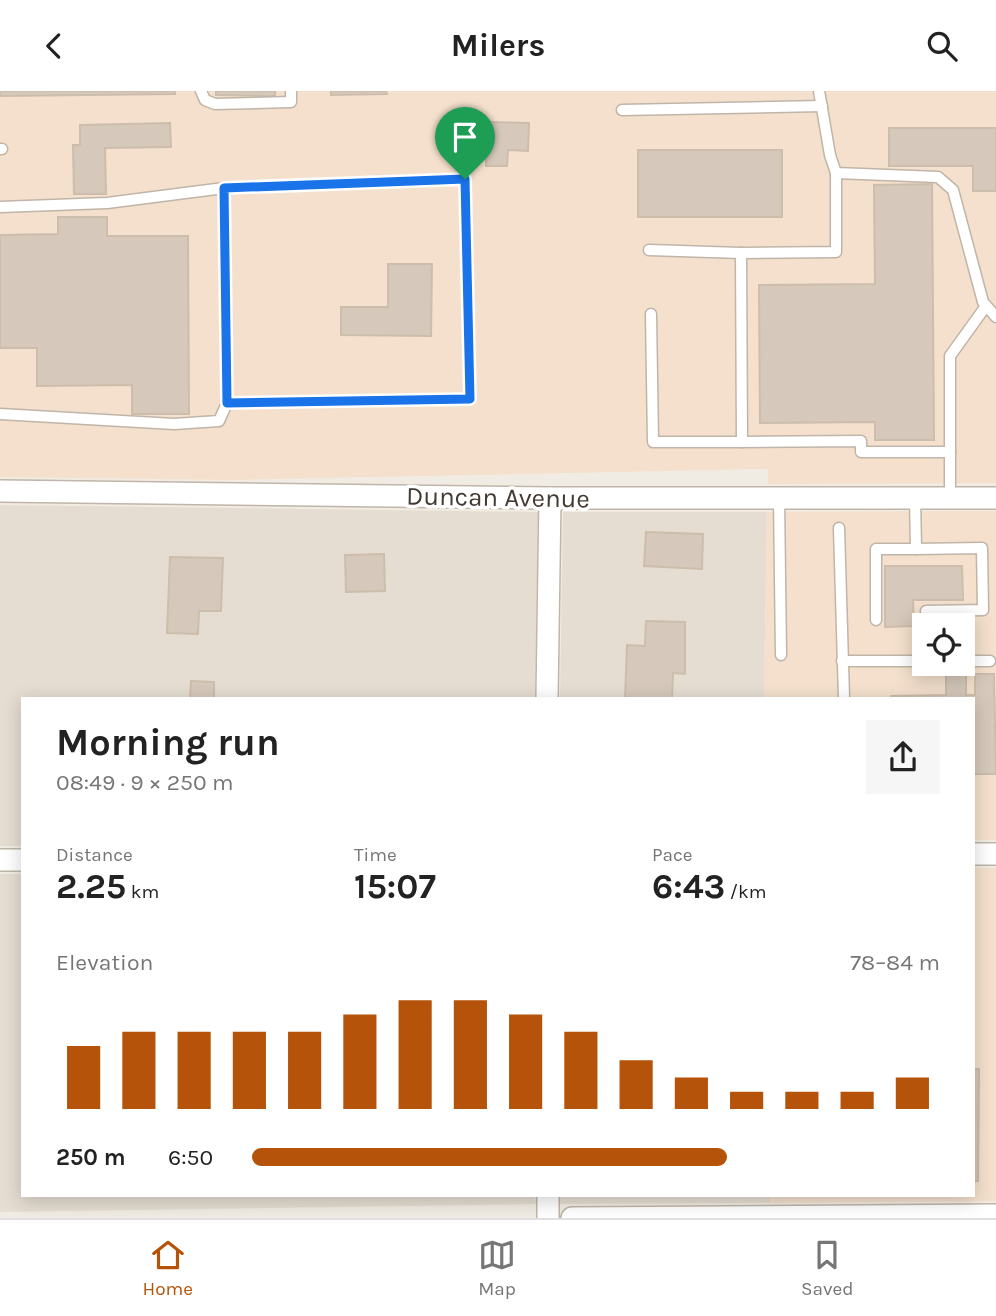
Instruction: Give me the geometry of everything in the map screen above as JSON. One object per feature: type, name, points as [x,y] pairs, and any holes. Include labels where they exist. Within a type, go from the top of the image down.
[{"type":"street","name":"Duncan Avenue","points":[[0,491],[550,498],[996,498]]},
{"type":"street","points":[[547,697],[550,498]]},
{"type":"street","points":[[975,854],[996,854]]},
{"type":"street","points":[[0,860],[21,860]]},
{"type":"street","points":[[548,1197],[548,1218]]},
{"type":"street","points":[[572,1218],[996,1215]]},
{"type":"lane","points":[[201,91],[205,100],[215,104],[290,102],[291,91]]},
{"type":"lane","points":[[649,250],[836,253],[836,173],[830,155],[819,91]]},
{"type":"lane","points":[[622,110],[822,106]]},
{"type":"lane","points":[[836,173],[938,177],[953,190],[983,302],[996,317]]},
{"type":"lane","points":[[0,207],[107,203],[224,188],[465,179],[470,399],[227,403]]},
{"type":"lane","points":[[0,414],[174,425],[219,421],[227,403],[224,188]]},
{"type":"lane","points":[[741,253],[742,442]]},
{"type":"lane","points":[[950,498],[950,356],[986,306]]},
{"type":"lane","points":[[651,314],[653,442],[861,441],[861,453],[950,452]]},
{"type":"lane","points":[[779,498],[781,655]]},
{"type":"lane","points":[[915,498],[916,549]]},
{"type":"lane","points":[[839,528],[844,697]]},
{"type":"lane","points":[[876,620],[876,549],[982,548],[983,610],[926,611]]},
{"type":"lane","points":[[842,661],[912,661]]},
{"type":"lane","points":[[975,661],[990,661]]},
{"type":"shaded area","points":[[0,91],[996,91],[996,483],[768,484],[768,469],[233,480],[0,477]]},
{"type":"shaded area","points":[[0,505],[538,512],[535,697],[21,697],[21,846],[0,846]]},
{"type":"shaded area","points":[[996,511],[996,840],[975,840],[975,697],[764,697],[767,512]]},
{"type":"shaded area","points":[[563,512],[767,512],[764,697],[560,697]]},
{"type":"shaded area","points":[[975,868],[996,868],[996,1201],[770,1203],[770,1197],[975,1197]]},
{"type":"shaded area","points":[[0,874],[21,874],[21,1197],[535,1197],[536,1204],[0,1212]]},
{"type":"shaded area","points":[[560,1197],[770,1197],[770,1203],[560,1204]]},
{"type":"building","points":[[0,91],[175,91],[175,94],[0,96]]},
{"type":"building","points":[[216,91],[275,91],[275,96],[216,95]]},
{"type":"building","points":[[331,91],[386,91],[387,94],[331,95]]},
{"type":"building","points":[[487,122],[529,123],[528,151],[508,150],[507,166],[486,166]]},
{"type":"building","points":[[170,123],[171,147],[105,148],[106,194],[74,194],[73,145],[80,145],[80,125]]},
{"type":"building","points":[[889,128],[996,128],[996,191],[973,191],[973,166],[889,166]]},
{"type":"building","points":[[638,150],[782,150],[782,217],[638,217]]},
{"type":"building","points":[[932,184],[934,440],[875,440],[875,422],[760,423],[759,285],[875,284],[874,185]]},
{"type":"building","points":[[58,217],[107,217],[107,236],[188,236],[189,414],[132,414],[132,385],[37,386],[37,348],[0,348],[0,235],[58,234]]},
{"type":"building","points":[[388,264],[432,264],[431,336],[341,335],[341,307],[388,307]]},
{"type":"building","points":[[646,532],[703,534],[702,569],[644,566]]},
{"type":"building","points":[[384,554],[385,591],[346,592],[345,555]]},
{"type":"building","points":[[170,557],[223,558],[221,611],[199,611],[198,634],[167,633]]},
{"type":"building","points":[[885,566],[962,566],[963,600],[913,600],[912,626],[885,627]]},
{"type":"building","points":[[646,621],[685,622],[685,674],[673,673],[672,697],[625,697],[627,645],[645,646]]},
{"type":"building","points":[[975,674],[994,674],[996,774],[975,774],[975,697],[891,697],[946,695],[946,676],[966,676],[966,695],[975,695]]},
{"type":"building","points":[[191,681],[214,682],[214,697],[190,697]]},
{"type":"building","points":[[975,1069],[979,1069],[978,1181],[975,1181]]},
{"type":"route","points":[[465,179],[470,399],[227,403],[224,188],[465,179]]}]
